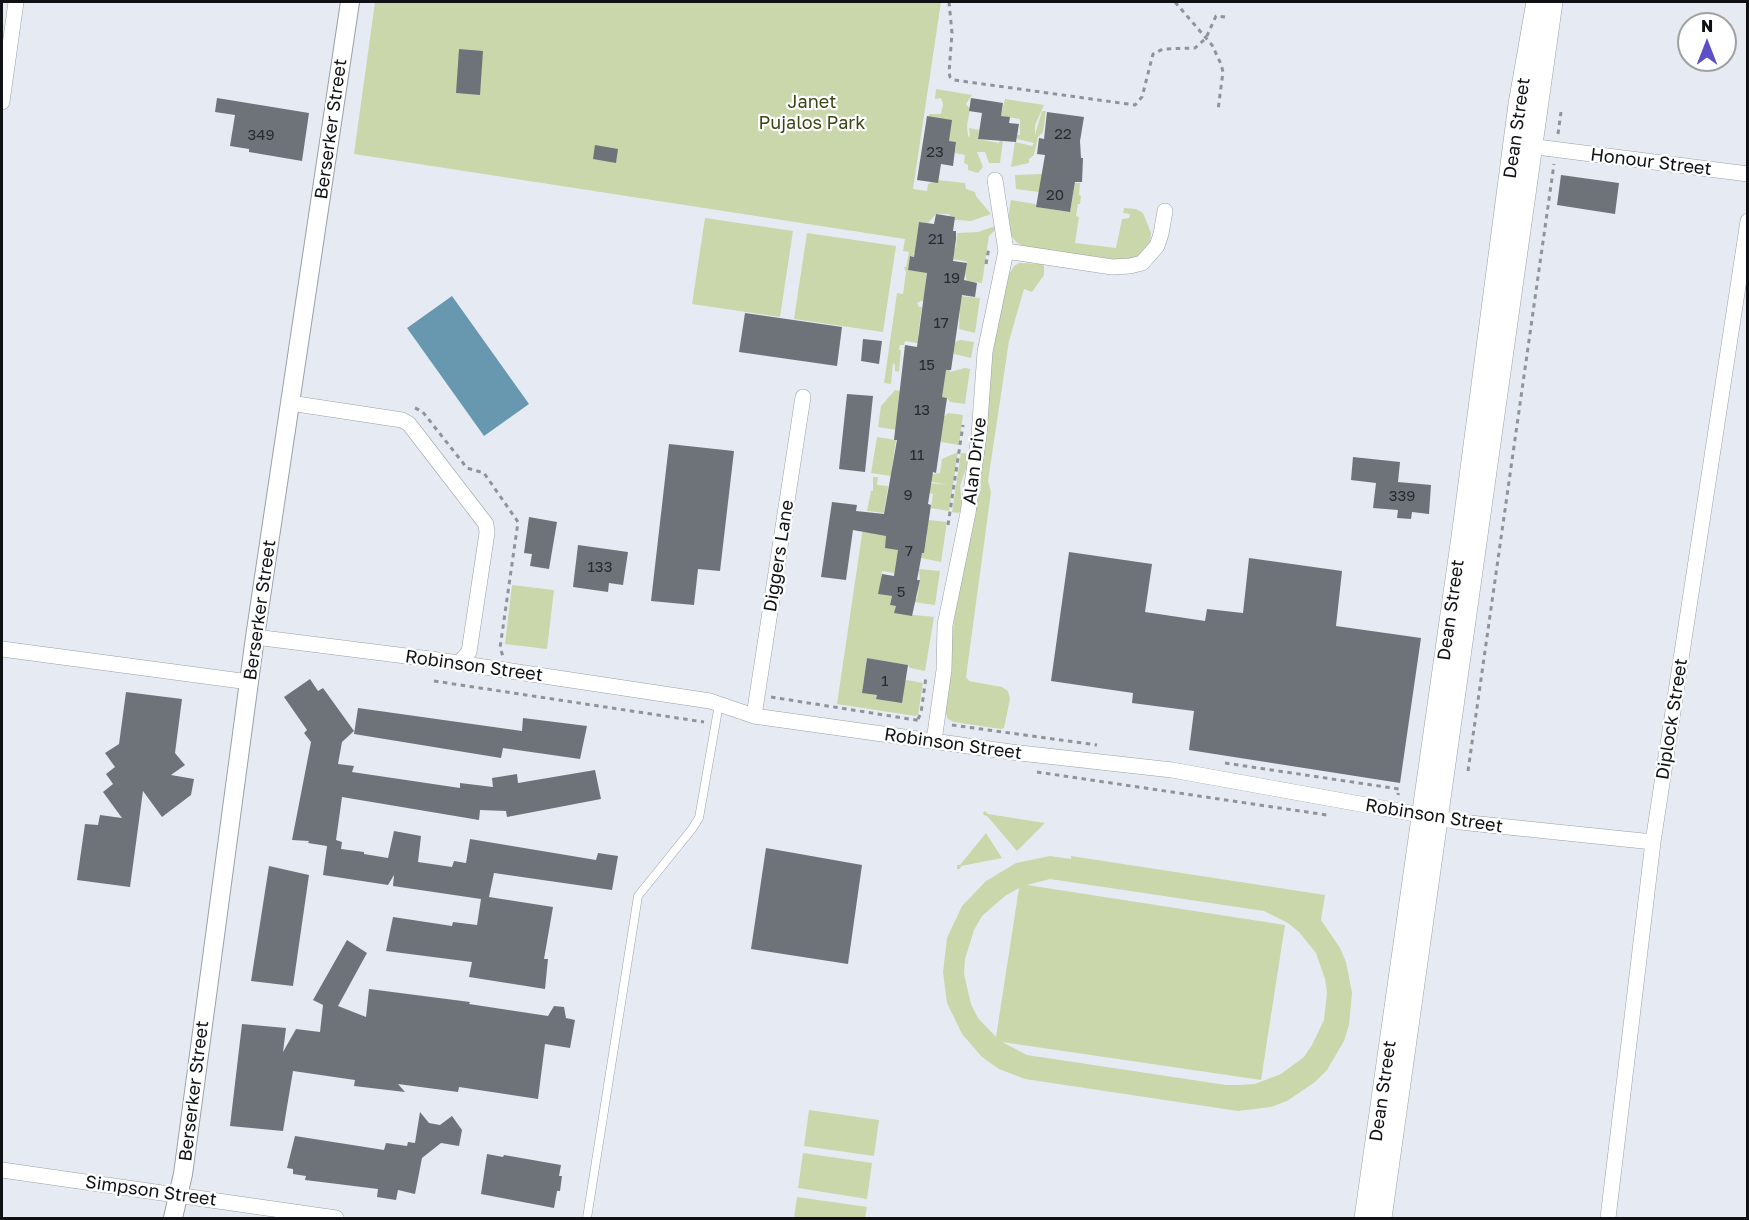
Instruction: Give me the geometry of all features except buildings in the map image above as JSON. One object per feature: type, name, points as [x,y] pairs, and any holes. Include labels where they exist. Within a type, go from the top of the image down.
[{"type":"main road","name":"Dean Street","points":[[1381,1218],[1430,817],[1523,145],[1537,2]]},
{"type":"main road","name":"Dean Street","points":[[1523,145],[1552,2]]},
{"type":"main road","name":"Dean Street","points":[[1365,1218],[1430,817]]},
{"type":"street","points":[[2,102],[16,2]]},
{"type":"street","name":"Berserker Street","points":[[173,1218],[183,1174],[255,637],[350,2]]},
{"type":"street","name":"Honour Street","points":[[1523,145],[1748,174]]},
{"type":"street","name":"Alan Drive","points":[[934,741],[944,670],[945,624],[968,513],[979,435],[985,352],[1006,251],[994,180]]},
{"type":"street","points":[[1006,251],[1112,267],[1130,266],[1142,262],[1156,246],[1161,234],[1165,211]]},
{"type":"street","name":"Diplock Street","points":[[1608,1218],[1653,842],[1748,221]]},
{"type":"street","name":"Diggers Lane","points":[[754,716],[803,397]]},
{"type":"street","points":[[290,403],[402,420],[409,424],[486,524],[487,533],[469,652],[459,663]]},
{"type":"street","name":"Robinson Street","points":[[255,637],[459,663],[719,704],[754,716],[1011,752],[1172,770],[1430,817],[1653,842]]},
{"type":"street","points":[[2,649],[249,682]]},
{"type":"street","name":"Simpson Street","points":[[2,1170],[336,1218]]},
{"type":"lane","points":[[587,1218],[638,896],[699,818],[719,704]]},
{"type":"path","points":[[949,2],[952,33],[949,73],[954,80],[1135,105],[1142,97],[1154,54],[1163,50],[1195,48],[1206,38],[1216,16],[1225,17]]},
{"type":"path","points":[[1174,2],[1212,45],[1221,64],[1223,72],[1218,110]]},
{"type":"path","points":[[1468,771],[1561,112]]},
{"type":"path","points":[[985,272],[991,237],[1002,232]]},
{"type":"path","points":[[948,528],[964,420]]},
{"type":"path","points":[[918,719],[921,713],[928,666]]},
{"type":"green space","name":"Janet Pujalos Park","points":[[375,2],[941,2],[913,189],[927,191],[928,184],[938,180],[965,183],[966,189],[975,192],[991,214],[971,221],[955,220],[955,217],[949,214],[936,214],[928,223],[919,222],[915,250],[952,256],[957,233],[978,232],[995,226],[995,230],[989,236],[982,283],[967,281],[965,274],[967,262],[965,261],[912,253],[918,257],[910,256],[908,270],[927,272],[926,279],[932,280],[959,296],[980,298],[975,333],[959,329],[960,307],[921,301],[917,303],[919,307],[922,307],[918,336],[955,342],[960,340],[974,342],[971,358],[954,354],[952,349],[905,341],[904,345],[900,345],[899,350],[901,350],[899,372],[895,371],[893,363],[891,384],[884,383],[897,293],[903,294],[906,272],[904,267],[906,267],[909,252],[903,251],[905,239],[354,154]]},
{"type":"green space","points":[[936,89],[972,95],[966,104],[970,109],[968,136],[970,137],[969,128],[979,130],[978,139],[999,143],[1003,140],[1000,163],[989,163],[985,152],[977,152],[983,167],[978,173],[968,170],[968,165],[964,163],[965,155],[955,153],[956,142],[949,141],[929,117],[929,114],[941,114],[943,104],[941,98],[935,99]]},
{"type":"green space","points":[[1005,99],[1044,105],[1035,125],[1035,135],[1042,111],[1046,111],[1043,132],[1038,137],[1034,155],[1029,159],[1029,163],[1011,167],[1015,142],[1032,146],[1034,143],[1017,139],[1017,135],[1020,135],[1020,119],[1001,116]]},
{"type":"green space","points":[[1043,174],[1039,192],[1016,189],[1015,175]]},
{"type":"green space","points":[[1075,183],[1080,183],[1079,195],[1081,196],[1076,216],[1079,217],[1075,243],[1116,248],[1122,219],[1129,218],[1130,214],[1123,213],[1124,208],[1136,209],[1143,213],[1151,233],[1150,242],[1142,253],[1134,258],[1118,260],[1033,248],[1016,242],[1010,234],[1008,218],[1011,200],[1070,212]]},
{"type":"green space","points":[[705,218],[793,231],[780,317],[692,304]]},
{"type":"green space","points":[[807,233],[896,246],[883,332],[794,319]]},
{"type":"green space","points":[[1019,263],[1044,264],[1044,275],[1032,292],[1024,289],[1009,341],[988,481],[991,492],[966,677],[969,681],[1002,687],[1008,691],[1010,699],[1004,728],[1001,729],[954,722],[948,719],[945,710],[955,611],[975,507],[981,489],[979,476],[992,350],[1008,276],[1014,266]]},
{"type":"green space","points":[[946,369],[950,372],[970,369],[965,404],[950,402],[947,398],[937,396]]},
{"type":"green space","points":[[895,390],[900,391],[897,412],[945,416],[948,413],[963,415],[959,445],[941,442],[941,437],[878,427],[881,406]]},
{"type":"green space","points":[[877,437],[896,440],[892,467],[904,478],[871,473]]},
{"type":"green space","points":[[958,452],[949,511],[931,508],[933,494],[929,493],[930,483],[948,485],[928,481],[929,475],[940,473],[942,459]]},
{"type":"green space","points":[[961,453],[969,454],[960,486],[962,504],[958,513],[952,512]]},
{"type":"green space","points":[[873,477],[878,477],[877,485],[888,486],[884,513],[867,511],[871,491],[873,491]]},
{"type":"green space","points":[[929,520],[947,522],[941,562],[921,558],[927,534],[887,535],[917,577],[882,571],[879,594],[892,596],[890,605],[896,606],[895,613],[934,617],[925,671],[910,668],[908,665],[867,658],[862,693],[877,695],[876,698],[907,680],[923,683],[918,715],[837,704],[864,521],[927,524]]},
{"type":"green space","points":[[919,569],[940,571],[935,605],[914,602],[917,599],[920,580]]},
{"type":"green space","points":[[512,585],[554,590],[547,649],[505,644]]},
{"type":"green space","points":[[985,811],[988,814],[1045,823],[1017,851],[984,815]]},
{"type":"green space","points":[[986,833],[1002,858],[961,866],[957,869],[957,865],[960,865]]},
{"type":"green space","points":[[1050,856],[1071,859],[1071,856],[1325,895],[1321,920],[1340,948],[1346,962],[1352,993],[1349,1025],[1344,1041],[1327,1070],[1315,1082],[1287,1101],[1271,1107],[1238,1111],[1025,1079],[999,1069],[982,1057],[962,1034],[947,1003],[943,972],[947,938],[962,906],[986,881],[1016,863]],"holes":[[[1050,879],[1264,911],[1288,923],[1299,932],[1316,953],[1325,979],[1327,992],[1324,1020],[1312,1045],[1304,1057],[1281,1074],[1255,1084],[1226,1085],[1027,1055],[1002,1042],[1261,1080],[1285,925],[1027,885]],[[1019,888],[996,1037],[978,1018],[971,1004],[964,974],[965,959],[974,930],[982,916],[1005,896]]]},
{"type":"green space","points":[[809,1110],[879,1120],[874,1156],[804,1146]]},
{"type":"green space","points":[[803,1153],[872,1163],[867,1199],[798,1188]]},
{"type":"green space","points":[[797,1197],[867,1207],[865,1218],[794,1218]]},
{"type":"water","points":[[452,296],[529,404],[484,436],[407,328]]}]
